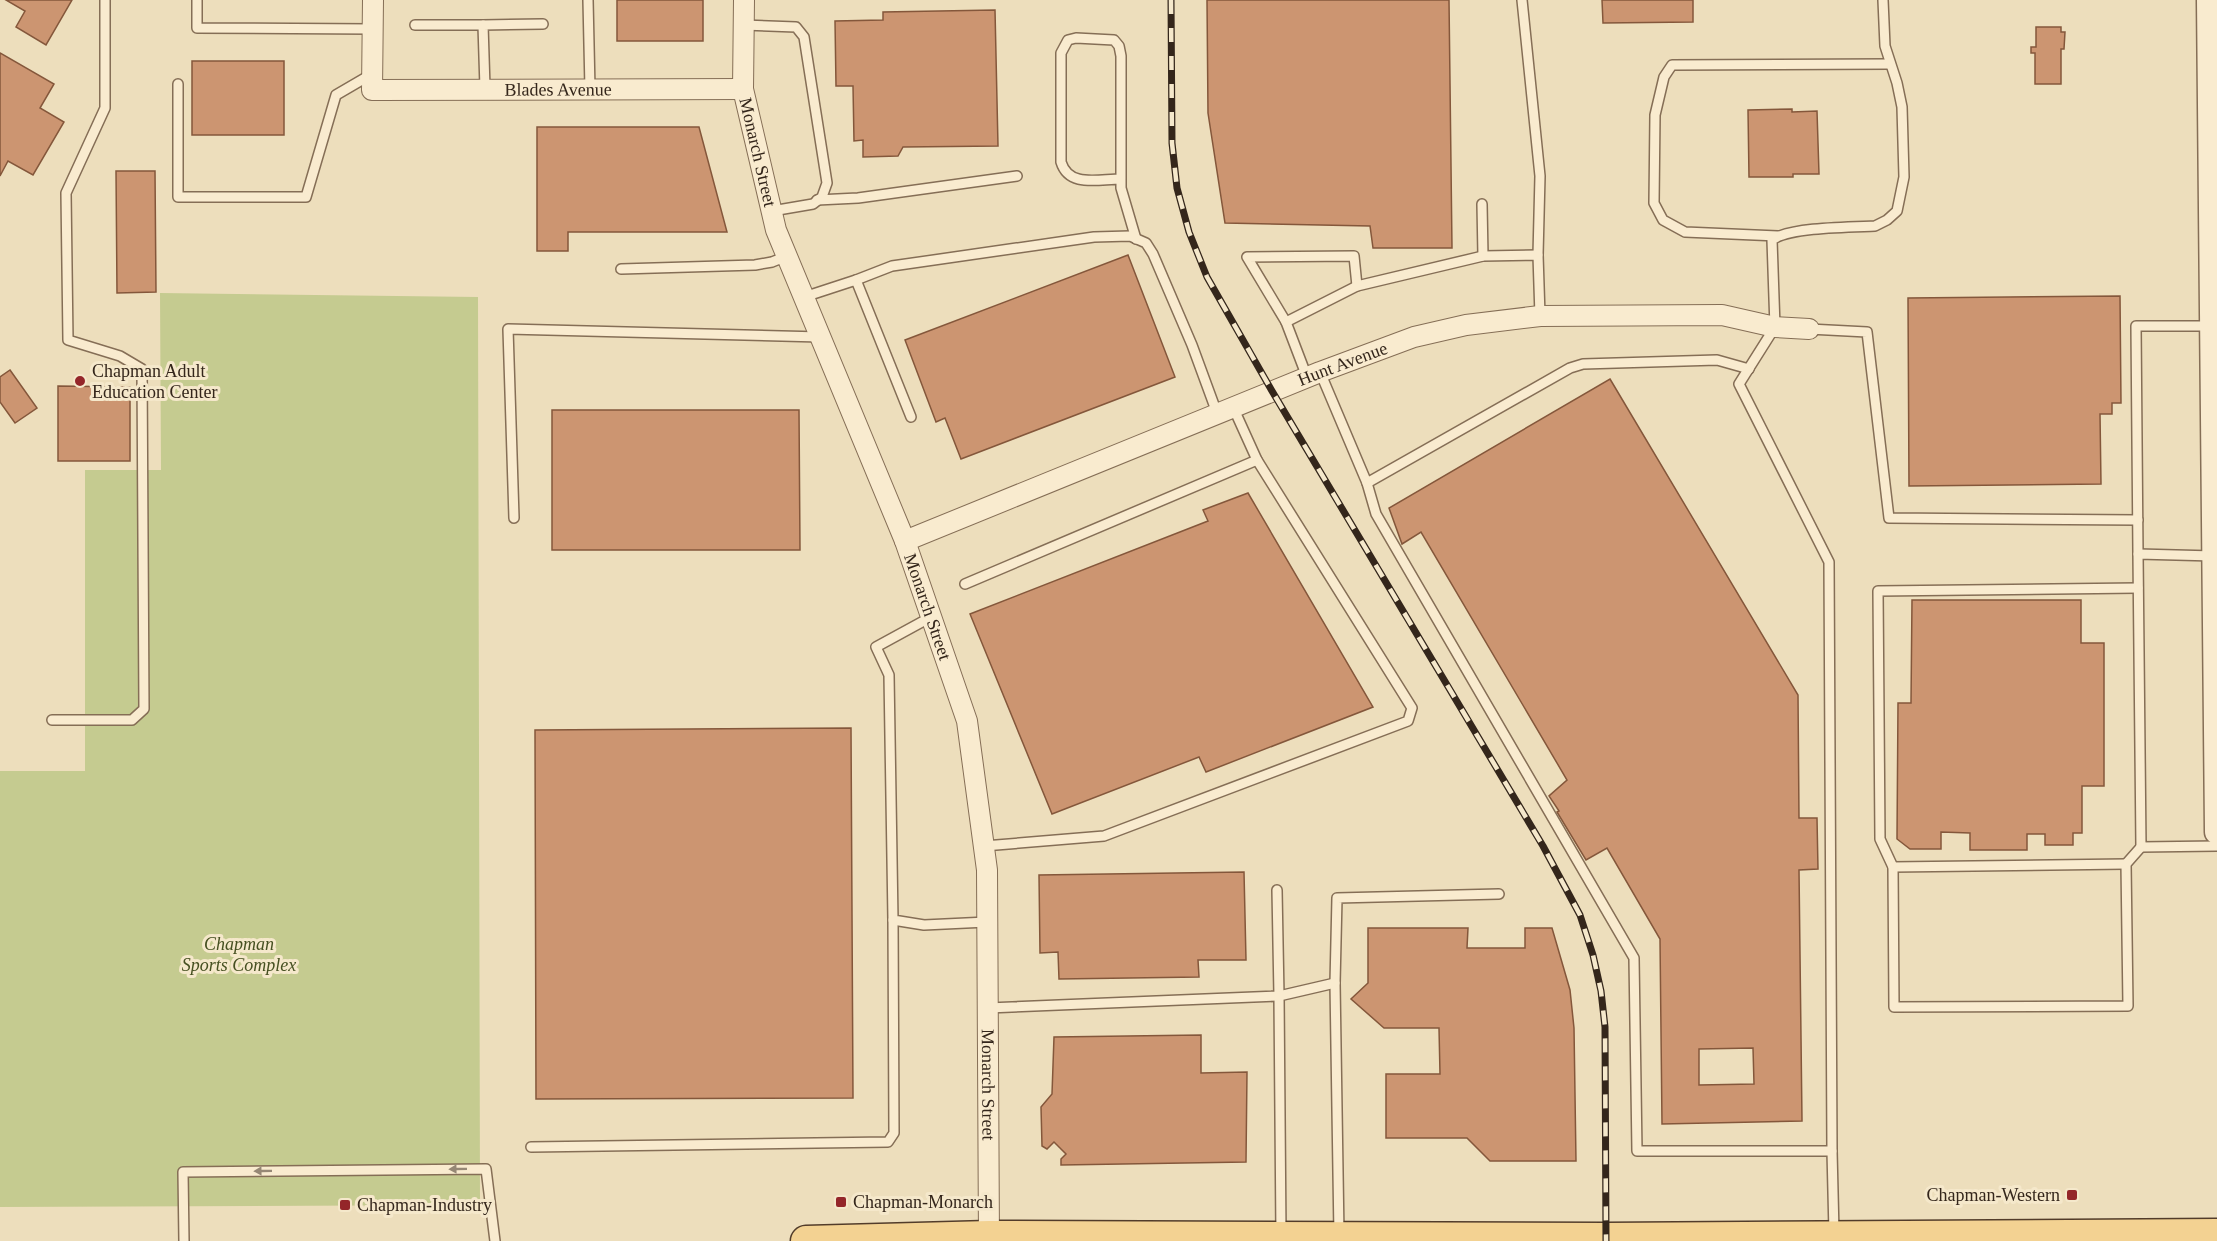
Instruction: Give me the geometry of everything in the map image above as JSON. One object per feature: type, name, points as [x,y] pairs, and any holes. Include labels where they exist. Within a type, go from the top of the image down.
[{"type":"main road","points":[[806,1241],[1281,1237],[1629,1239],[1834,1236],[1948,1238],[2217,1234]]},
{"type":"street","points":[[372,0],[372,82]]},
{"type":"street","name":"Monarch Street","points":[[744,0],[743,89],[776,230],[905,542],[967,721],[987,870],[989,1238]]},
{"type":"street","points":[[2212,13],[2214,122],[2212,326],[2215,442],[2217,832]]},
{"type":"street","name":"Blades Avenue","points":[[372,82],[485,88],[743,89]]},
{"type":"street","name":"Hunt Avenue","points":[[905,542],[1313,374],[1414,338],[1466,325],[1540,316],[1722,315],[1775,327],[1809,329]]},
{"type":"lane","points":[[52,720],[132,720],[144,709],[142,369],[120,356],[68,340],[66,193],[105,108],[105,0]]},
{"type":"lane","points":[[197,0],[197,28],[372,29]]},
{"type":"lane","points":[[588,0],[590,89]]},
{"type":"lane","points":[[1522,0],[1540,176],[1538,255],[1540,316]]},
{"type":"lane","points":[[1883,0],[1885,46],[1902,107],[1904,177],[1896,211],[1887,220],[1875,226],[1778,236],[1685,232],[1663,220],[1654,203],[1655,115],[1664,77],[1672,65],[1890,64]]},
{"type":"lane","points":[[415,25],[543,24]]},
{"type":"lane","points":[[483,25],[485,88]]},
{"type":"lane","points":[[743,25],[796,27],[804,37],[827,183],[822,197],[817,200],[798,208],[772,211]]},
{"type":"lane","points":[[1121,179],[1080,180],[1064,171],[1060,162],[1061,53],[1068,40],[1107,38],[1114,40],[1119,46],[1121,56],[1121,179],[1121,188],[1137,239]]},
{"type":"lane","points":[[178,84],[178,197],[306,197],[336,95],[372,82]]},
{"type":"lane","points":[[817,200],[858,198],[1017,176]]},
{"type":"lane","points":[[1482,204],[1483,256]]},
{"type":"lane","points":[[804,297],[892,266],[1094,237],[1130,236],[1146,243],[1153,254],[1192,345],[1225,410],[1412,708],[1408,721],[1104,836],[984,846]]},
{"type":"lane","points":[[1778,236],[1772,240],[1771,244],[1775,327],[1739,384],[1829,562],[1834,1236]]},
{"type":"lane","points":[[1286,322],[1357,286],[1483,256],[1538,255]]},
{"type":"lane","points":[[621,269],[755,265],[787,256]]},
{"type":"lane","points":[[1357,286],[1354,256],[1247,257],[1286,322],[1313,374],[1367,483],[1376,514],[1634,957],[1637,1151],[1832,1151]]},
{"type":"lane","points":[[856,280],[911,417]]},
{"type":"lane","points":[[2138,588],[1878,591],[1880,839],[1893,867],[1894,1007],[2128,1006],[2126,864],[2141,847],[2136,326],[2212,326]]},
{"type":"lane","points":[[514,518],[508,329],[821,337]]},
{"type":"lane","points":[[1809,329],[1868,332],[1889,518],[2138,520]]},
{"type":"lane","points":[[1367,483],[1560,373],[1583,363],[1717,360],[1749,369]]},
{"type":"lane","points":[[965,584],[1257,460]]},
{"type":"lane","points":[[2138,554],[2215,568]]},
{"type":"lane","points":[[531,1147],[888,1142],[894,1133],[889,675],[876,647],[931,617]]},
{"type":"lane","points":[[2141,847],[2217,846]]},
{"type":"lane","points":[[1893,867],[2126,864]]},
{"type":"lane","points":[[1276,890],[1281,1237]]},
{"type":"lane","points":[[1358,1238],[1335,983],[1337,898],[1498,894]]},
{"type":"lane","points":[[893,920],[924,925],[987,922]]},
{"type":"lane","points":[[988,1008],[1279,996],[1335,983]]},
{"type":"lane","points":[[183,1241],[183,1172],[486,1169],[495,1241]]},
{"type":"green space","name":"Chapman Sports Complex","points":[[160,293],[478,297],[480,1205],[0,1207],[0,771],[85,771],[85,470],[161,470]]},
{"type":"building","points":[[6,0],[72,0],[46,45],[16,27],[25,11]]},
{"type":"building","points":[[617,0],[703,0],[703,41],[617,41]]},
{"type":"building","points":[[1207,0],[1449,0],[1452,248],[1373,248],[1370,226],[1225,223],[1208,113]]},
{"type":"building","points":[[1602,0],[1693,0],[1693,22],[1603,23]]},
{"type":"building","points":[[995,10],[998,146],[903,147],[898,156],[863,157],[863,140],[854,141],[853,86],[836,86],[835,21],[883,20],[883,12]]},
{"type":"building","points":[[2036,27],[2061,27],[2061,32],[2065,32],[2064,49],[2061,49],[2061,84],[2035,84],[2035,53],[2031,53],[2031,47],[2036,47]]},
{"type":"building","points":[[0,53],[54,84],[40,108],[64,122],[33,175],[8,161],[0,176]]},
{"type":"building","points":[[192,61],[284,61],[284,135],[192,135]]},
{"type":"building","points":[[1792,109],[1792,112],[1817,111],[1819,174],[1793,174],[1793,177],[1749,177],[1748,110]]},
{"type":"building","points":[[537,127],[699,127],[727,232],[568,232],[568,251],[537,251]]},
{"type":"building","points":[[116,171],[155,171],[156,292],[117,293]]},
{"type":"building","points":[[1128,255],[1175,377],[961,459],[945,418],[936,422],[905,340]]},
{"type":"building","points":[[2120,296],[2121,403],[2112,403],[2112,414],[2100,414],[2101,484],[1909,486],[1908,298]]},
{"type":"building","points":[[10,370],[37,408],[15,423],[0,402],[0,377]]},
{"type":"building","points":[[1610,379],[1798,695],[1799,818],[1817,818],[1818,869],[1799,870],[1802,1121],[1662,1124],[1660,939],[1607,848],[1586,860],[1549,796],[1567,780],[1421,532],[1402,544],[1389,508]],"holes":[[[1753,1048],[1754,1084],[1699,1085],[1699,1049]]]},
{"type":"building","points":[[58,386],[130,387],[130,461],[58,461]]},
{"type":"building","points":[[552,410],[799,410],[800,550],[552,550]]},
{"type":"building","points":[[1248,493],[1373,707],[1206,772],[1199,757],[1052,814],[970,614],[1208,521],[1203,510]]},
{"type":"building","points":[[1912,600],[2081,600],[2081,643],[2104,643],[2104,786],[2082,786],[2082,833],[2073,833],[2073,845],[2045,845],[2045,834],[2027,834],[2027,850],[1970,850],[1970,833],[1941,832],[1941,849],[1910,849],[1897,839],[1898,703],[1911,703]]},
{"type":"building","points":[[851,728],[853,1098],[536,1099],[535,730]]},
{"type":"building","points":[[1244,872],[1246,960],[1198,960],[1199,977],[1059,979],[1058,952],[1040,953],[1039,875]]},
{"type":"building","points":[[1368,928],[1468,928],[1467,948],[1525,948],[1525,928],[1552,928],[1570,990],[1574,1028],[1576,1161],[1490,1161],[1467,1138],[1386,1138],[1386,1074],[1440,1074],[1439,1028],[1384,1028],[1351,999],[1368,983]]},
{"type":"building","points":[[1201,1035],[1201,1073],[1247,1072],[1246,1162],[1061,1165],[1061,1159],[1066,1154],[1054,1142],[1047,1149],[1042,1146],[1041,1107],[1052,1094],[1054,1037]]},
{"type":"railway","points":[[1171,0],[1172,143],[1177,188],[1189,232],[1207,277],[1272,391],[1543,846],[1580,915],[1593,955],[1601,991],[1605,1027],[1606,1241]]},
{"type":"place","name":"Chapman Adult Education Center","points":[[80,381]]},
{"type":"place","name":"Chapman-Western","points":[[2072,1195]]},
{"type":"place","name":"Chapman-Monarch","points":[[841,1202]]},
{"type":"place","name":"Chapman-Industry","points":[[345,1205]]}]
